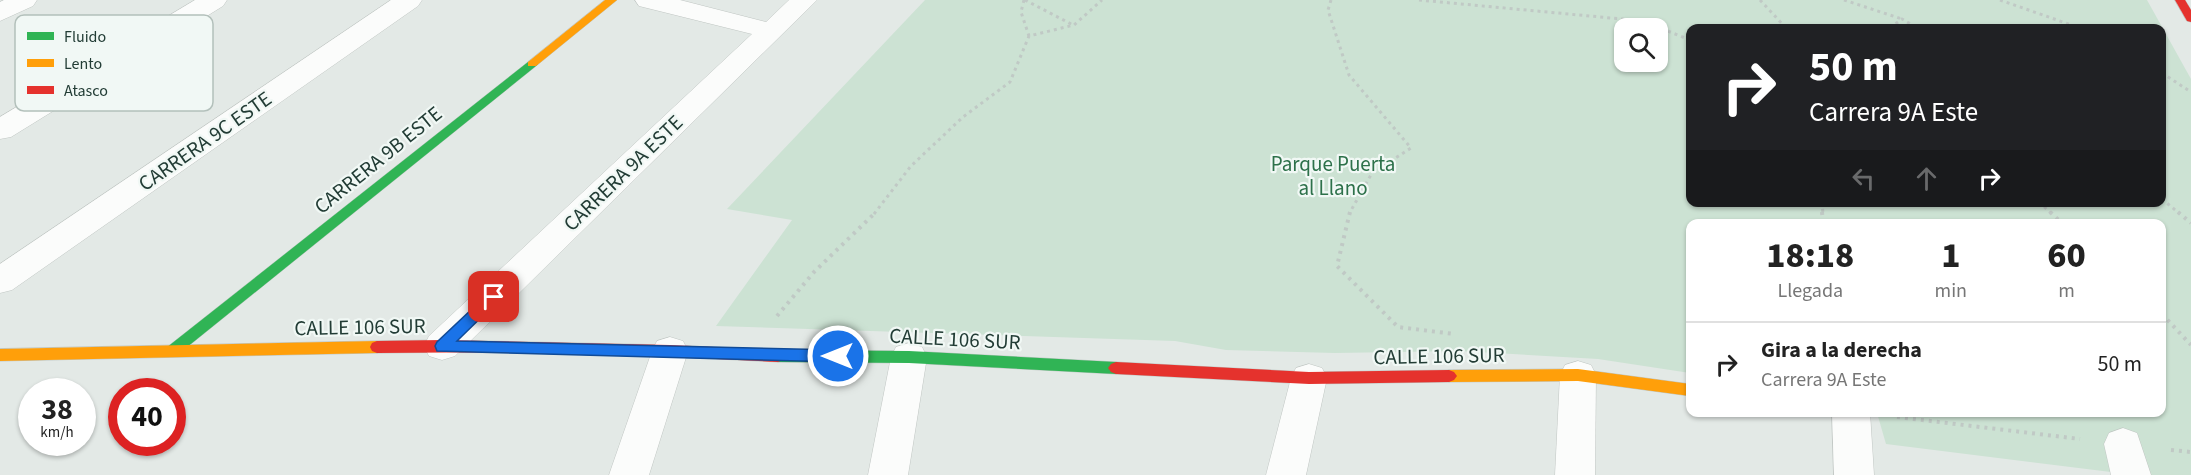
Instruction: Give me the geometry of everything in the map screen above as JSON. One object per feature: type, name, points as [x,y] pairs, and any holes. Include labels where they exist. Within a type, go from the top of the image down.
[{"type":"street","points":[[0,13],[24,0]]},
{"type":"street","points":[[189,15],[214,0]]},
{"type":"street","name":"CARRERA 9C ESTE","points":[[0,281],[409,0]]},
{"type":"street","name":"CARRERA 9B ESTE","points":[[171,352],[612,0]]},
{"type":"street","points":[[648,0],[771,31]]},
{"type":"street","name":"CARRERA 9A ESTE","points":[[442,346],[804,0]]},
{"type":"street","points":[[2180,0],[2191,19]]},
{"type":"street","points":[[0,130],[31,111]]},
{"type":"street","name":"CALLE 106 SUR","points":[[0,355],[442,346],[670,351],[744,356],[909,357],[1309,378],[1578,375],[1686,389]]},
{"type":"street","points":[[629,475],[670,351]]},
{"type":"street","points":[[888,475],[909,357]]},
{"type":"street","points":[[1575,475],[1578,375]]},
{"type":"street","points":[[1286,475],[1309,378]]},
{"type":"street","points":[[1851,417],[1854,475]]},
{"type":"path","points":[[744,356],[814,272],[877,211],[911,166],[963,117],[1010,82],[1029,36],[1022,12],[1024,0],[1074,25]]},
{"type":"path","points":[[1090,0],[1093,8]]},
{"type":"path","points":[[1029,36],[1074,25],[1102,0]]},
{"type":"path","points":[[1331,0],[1328,10],[1349,75],[1411,148],[1372,173],[1347,218],[1337,266],[1398,327],[1456,334]]},
{"type":"path","points":[[1419,0],[1643,21],[1686,38]]},
{"type":"path","points":[[1760,0],[1782,24]]},
{"type":"path","points":[[1844,0],[1902,19],[1910,24]]},
{"type":"path","points":[[2000,0],[2069,24]]},
{"type":"path","points":[[1895,24],[1902,19]]},
{"type":"path","points":[[2166,76],[2191,92]]},
{"type":"path","points":[[2166,202],[2191,223]]},
{"type":"path","points":[[2044,207],[2058,219]]},
{"type":"path","points":[[2166,318],[2191,345]]},
{"type":"path","points":[[1890,417],[2127,460],[2191,452]]},
{"type":"green space","name":"Parque Puerta al Llano","points":[[925,0],[2147,0],[2160,24],[1686,24],[1686,207],[2166,207],[2166,34],[2191,79],[2191,475],[2135,475],[1886,444],[1878,417],[2166,417],[2166,219],[1686,219],[1686,372],[1598,359],[1459,351],[1335,353],[1226,350],[1175,341],[716,326],[792,220],[727,209]]},
{"type":"traffic: fast","points":[[171,352],[532,64]]},
{"type":"traffic: fast","points":[[778,356],[909,357],[1116,368]]},
{"type":"traffic: slow","points":[[532,64],[612,0]]},
{"type":"traffic: slow","points":[[0,355],[377,347]]},
{"type":"traffic: slow","points":[[1449,376],[1578,375],[1686,389]]},
{"type":"traffic: jam","points":[[2180,0],[2191,19]]},
{"type":"traffic: jam","points":[[377,347],[442,346],[670,351],[778,356]]},
{"type":"traffic: jam","points":[[1116,368],[1309,378],[1449,376]]},
{"type":"route","points":[[494,297],[442,346],[670,351],[744,356],[838,356]]}]
